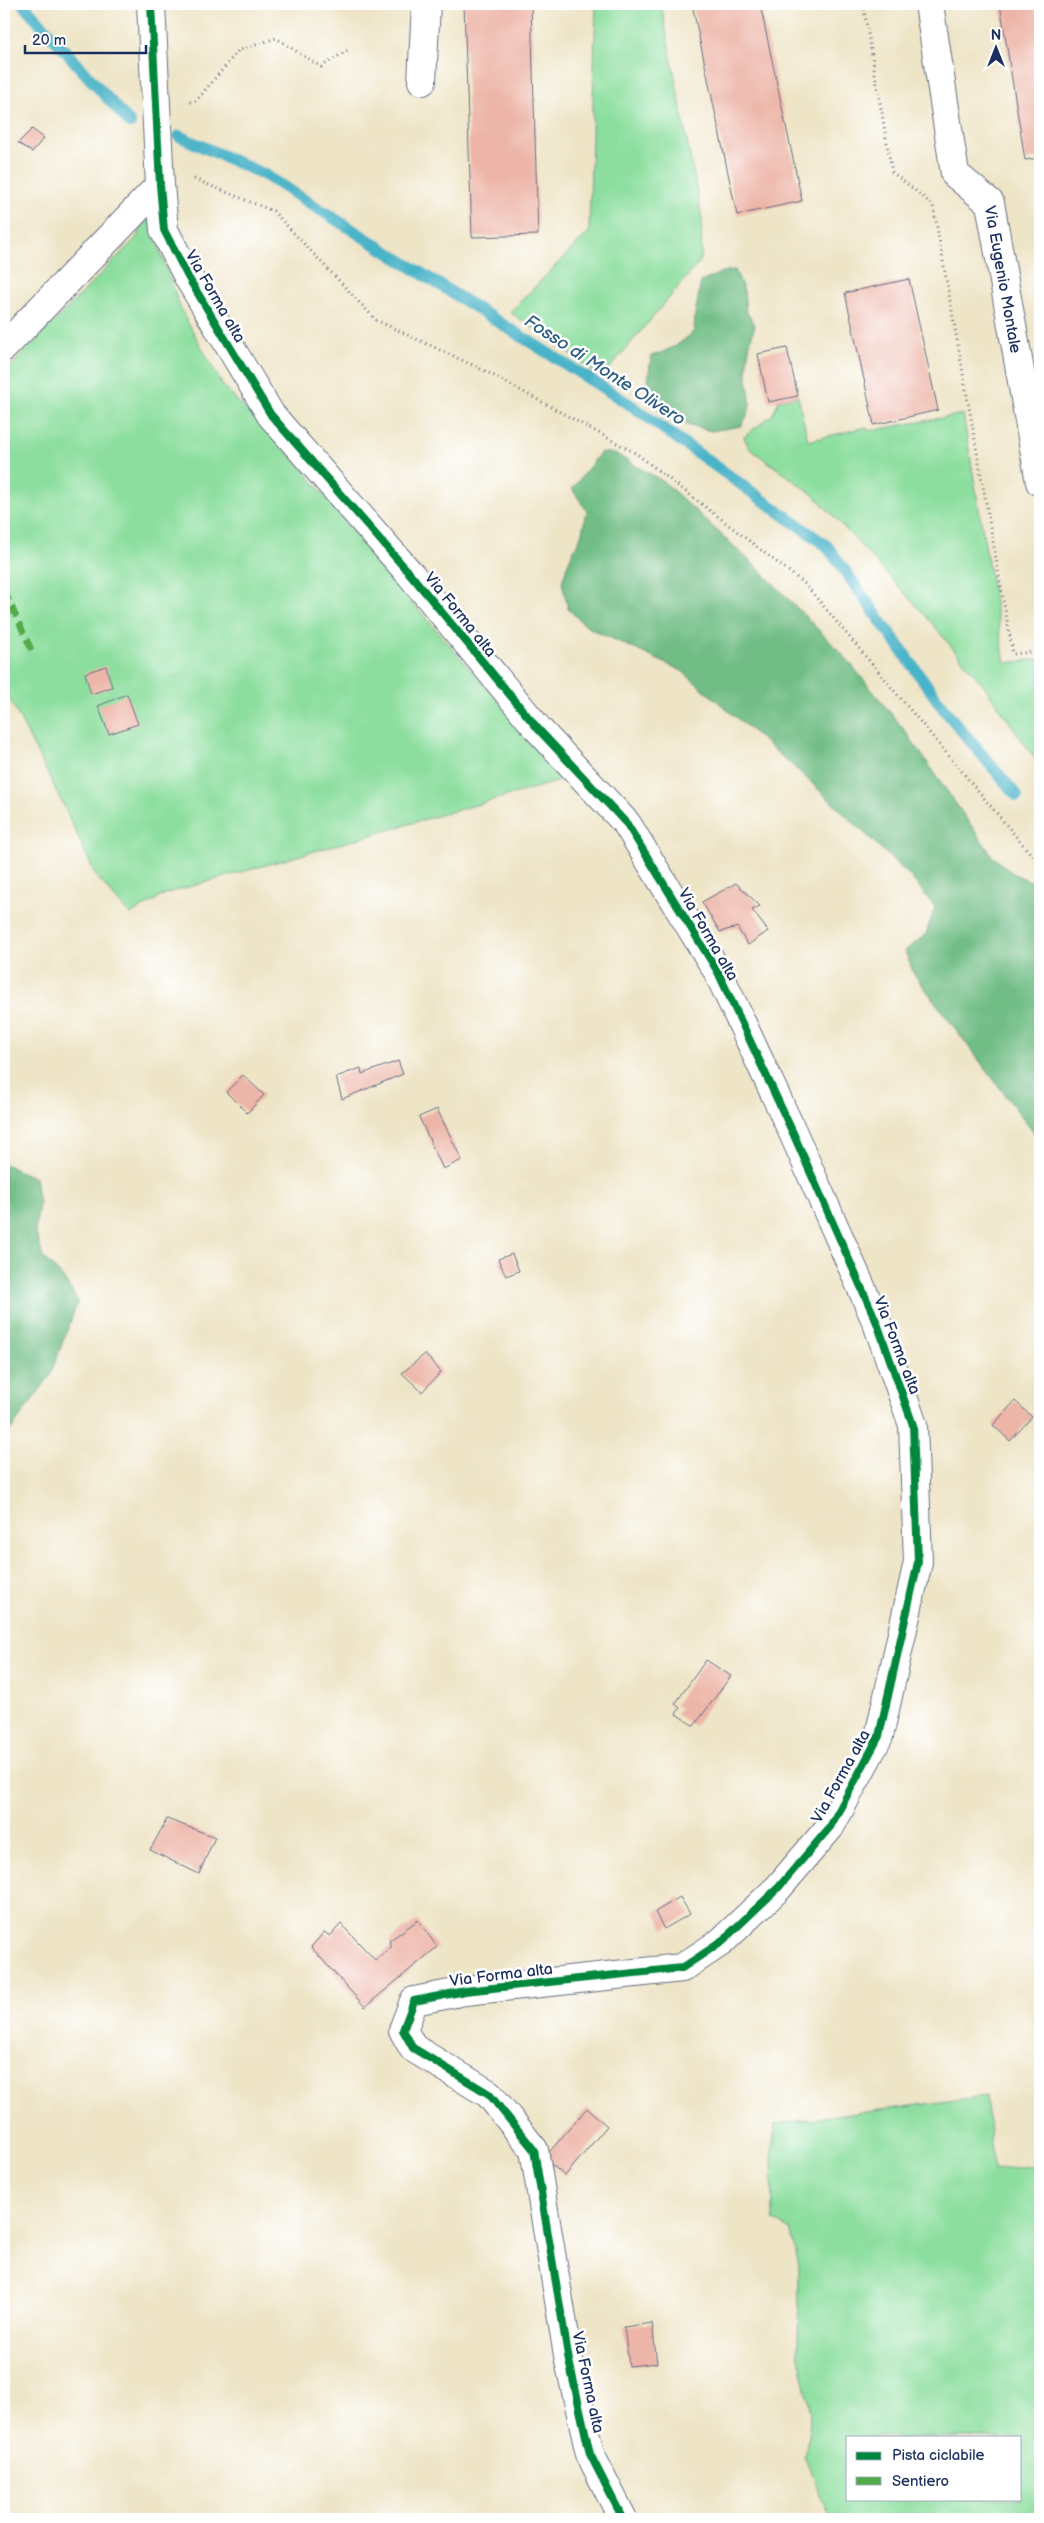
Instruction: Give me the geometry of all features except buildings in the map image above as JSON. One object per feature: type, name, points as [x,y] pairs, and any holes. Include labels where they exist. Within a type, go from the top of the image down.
[{"type":"street","name":"Via Forma alta","points":[[151,4],[159,175],[164,230],[188,277],[271,415],[411,575],[539,730],[627,824],[713,964],[797,1142],[877,1323],[913,1425],[918,1562],[879,1736],[825,1834],[778,1888],[721,1942],[682,1968],[465,1991],[414,2001],[403,2030],[412,2048],[489,2094],[534,2150],[569,2361],[590,2454],[623,2519]]},
{"type":"street","points":[[422,81],[426,4]]},
{"type":"street","name":"Via Eugenio Montale","points":[[929,4],[955,174],[990,203],[1040,482]]},
{"type":"street","points":[[4,347],[159,175]]},
{"type":"path","points":[[863,4],[892,172],[933,205],[1013,654],[1040,650]]},
{"type":"path","points":[[156,108],[196,101],[238,52],[276,38],[321,67],[348,50]]},
{"type":"path","points":[[159,175],[273,212],[376,320],[485,371],[637,454],[805,584],[1040,865]]},
{"type":"green space","points":[[596,4],[661,4],[702,219],[701,260],[602,377],[510,312],[589,232]]},
{"type":"green space","points":[[148,216],[181,310],[223,386],[301,466],[372,556],[566,779],[165,894],[130,915],[96,876],[61,800],[4,688],[4,376],[7,370],[137,237]]},
{"type":"green space","points":[[735,270],[744,291],[746,311],[755,325],[748,357],[747,377],[750,404],[746,417],[741,426],[711,431],[663,417],[647,390],[651,356],[674,347],[694,331],[701,282],[722,272]]},
{"type":"green space","points":[[798,396],[808,441],[866,427],[869,431],[963,414],[1005,663],[1040,659],[1040,766],[985,687],[925,615],[815,496],[749,448],[744,437],[773,414],[779,400]]},
{"type":"green space","points":[[601,452],[616,454],[664,482],[762,572],[846,658],[906,732],[993,857],[1014,874],[1040,885],[1040,1141],[914,974],[905,951],[926,934],[935,907],[910,876],[801,773],[682,671],[587,627],[568,609],[562,582],[570,558],[581,536],[587,511],[572,489]]},
{"type":"green space","points":[[4,1164],[35,1178],[39,1204],[35,1230],[43,1257],[62,1276],[78,1301],[50,1376],[4,1439]]},
{"type":"green space","points":[[986,2096],[994,2171],[1040,2164],[1040,2519],[831,2519],[805,2456],[811,2413],[798,2352],[799,2266],[790,2229],[773,2220],[772,2150],[776,2124]]},
{"type":"waterway","name":"Fosso di Monte Olivero","points":[[23,4],[130,123]]},
{"type":"waterway","name":"Fosso di Monte Olivero","points":[[179,136],[265,175],[632,406],[827,546],[946,712],[1017,796]]},
{"type":"marked path","points":[[4,590],[33,653]]},
{"type":"cycle path","points":[[151,4],[164,230],[188,277],[271,415],[411,575],[539,730],[627,824],[718,972],[793,1133],[877,1323],[913,1425],[918,1562],[879,1736],[830,1827],[778,1888],[721,1942],[682,1968],[465,1991],[414,2001],[403,2030],[413,2048],[489,2094],[534,2150],[569,2361],[590,2454],[623,2519]]}]
